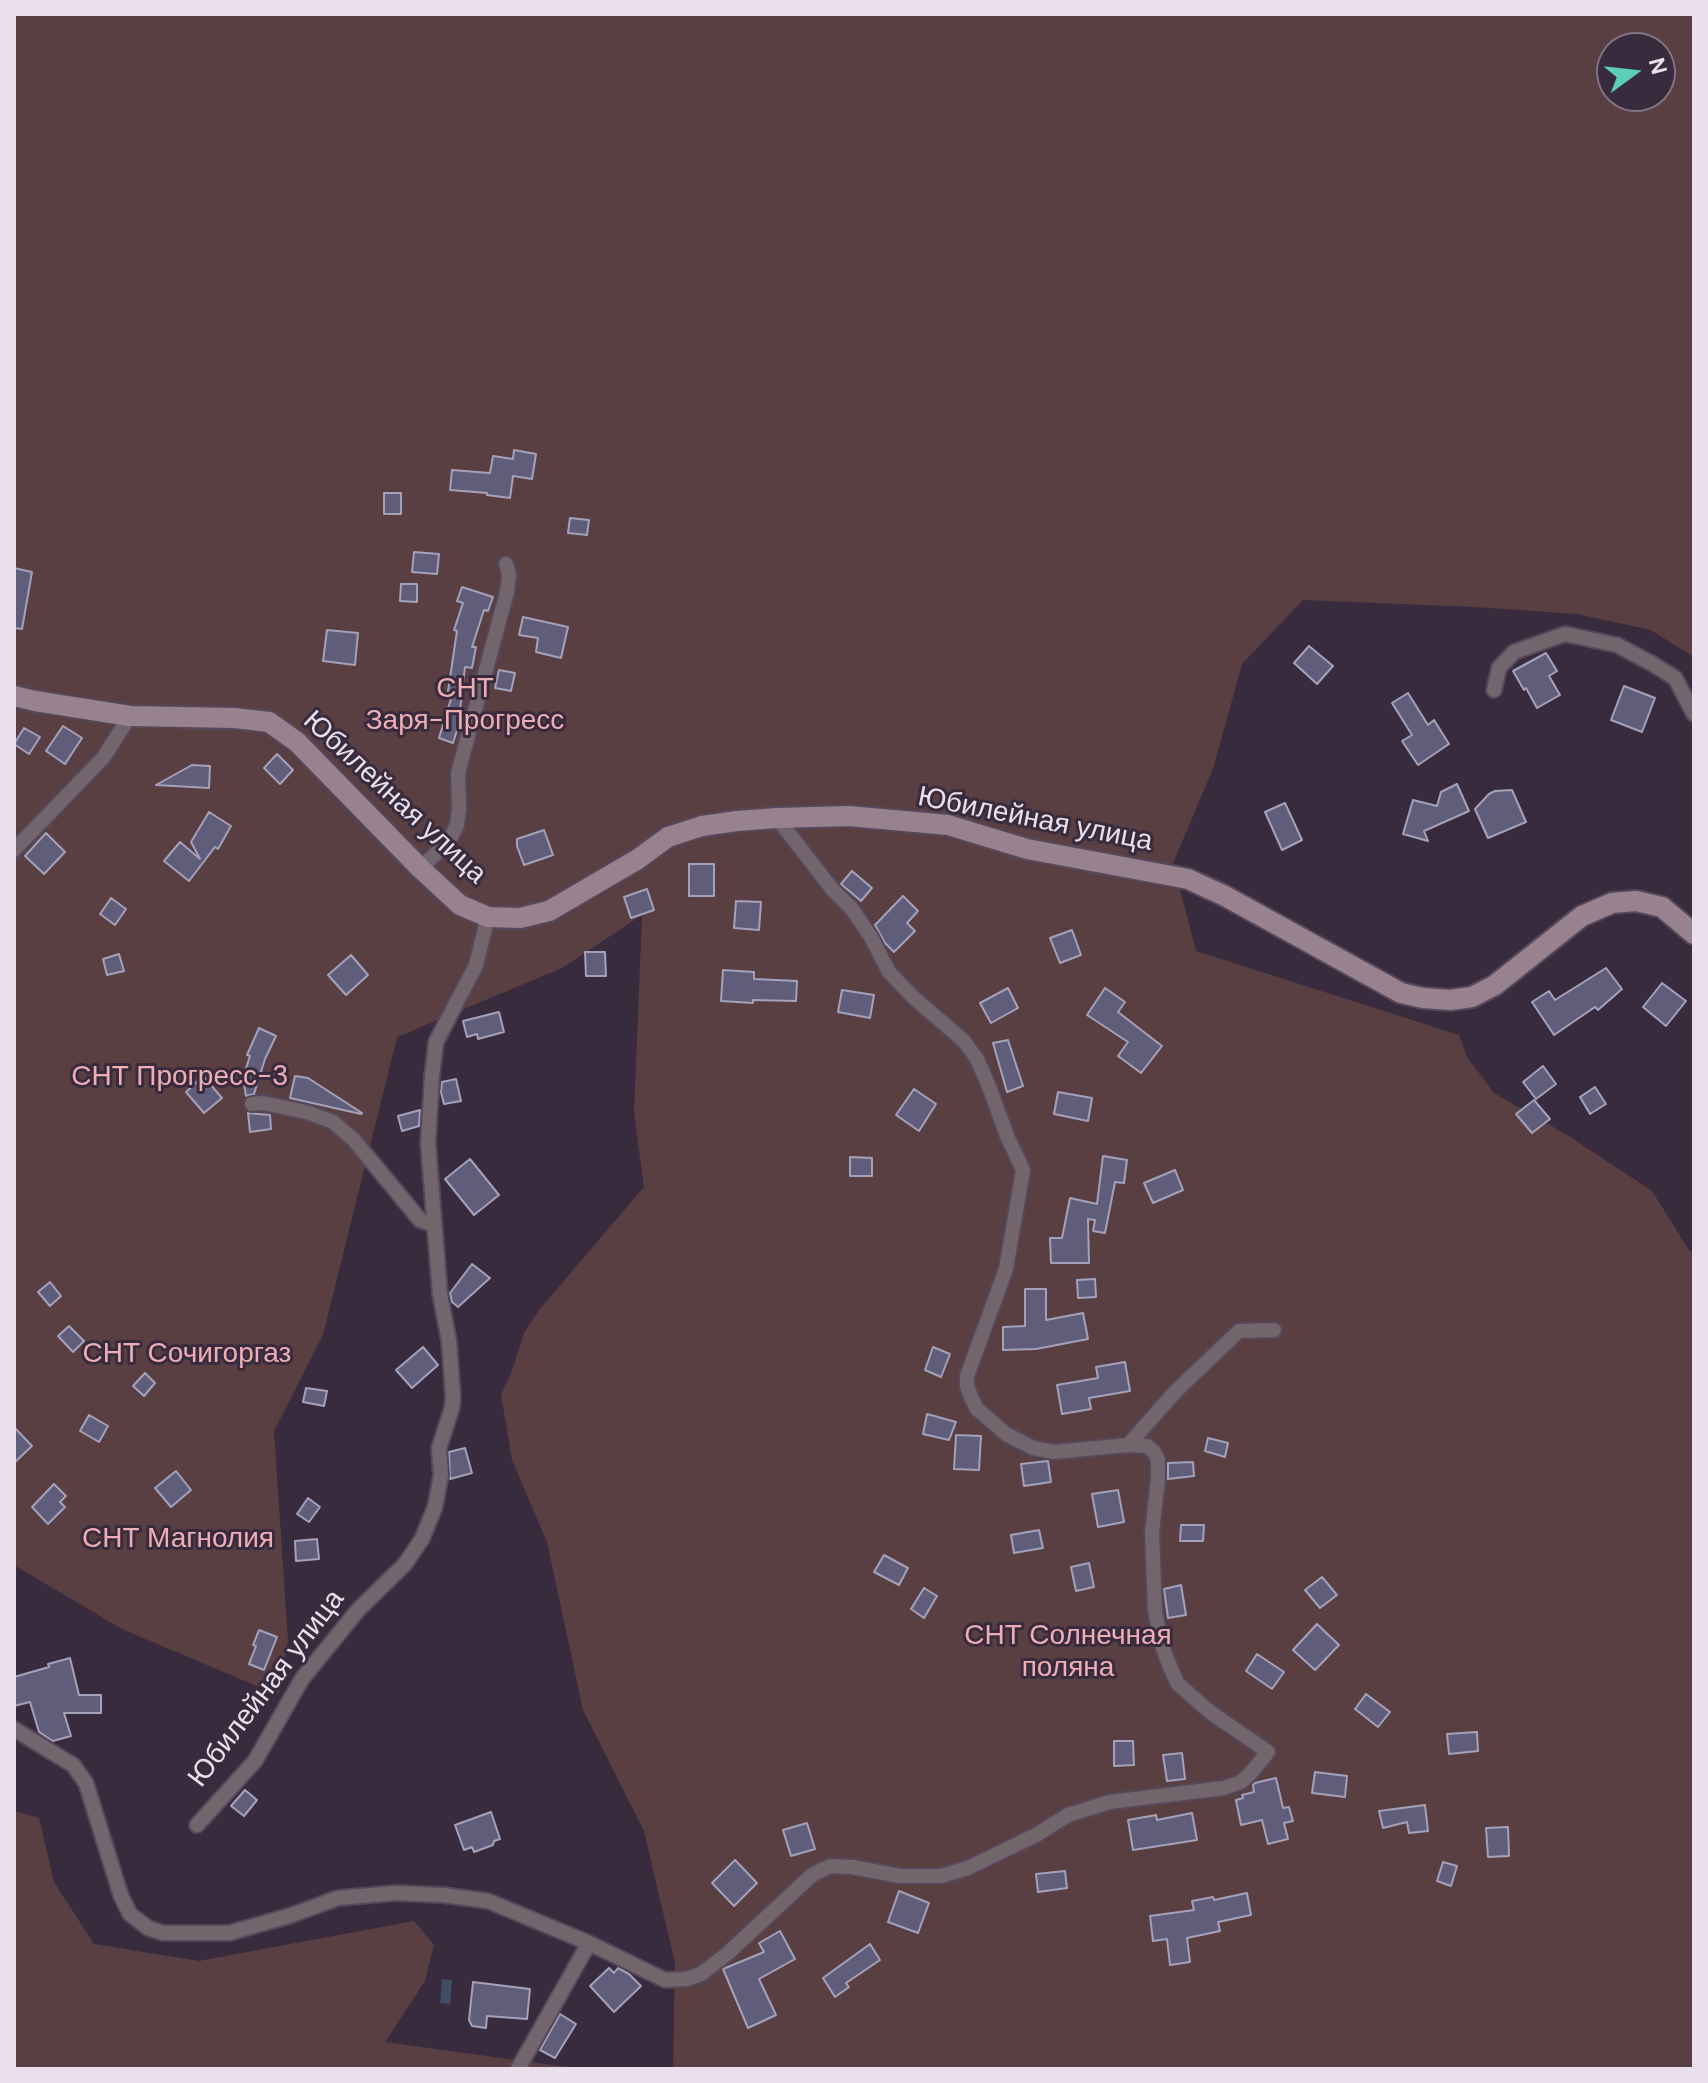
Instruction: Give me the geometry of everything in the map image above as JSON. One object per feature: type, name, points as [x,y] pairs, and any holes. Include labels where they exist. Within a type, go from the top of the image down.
[{"type":"street","points":[[420,868],[448,843],[457,825],[458,773],[507,592],[509,575],[506,564]]},
{"type":"street","points":[[1494,690],[1499,668],[1514,652],[1565,634],[1617,645],[1651,663],[1675,678],[1694,714]]},
{"type":"street","name":"Юбилейная улица","points":[[14,696],[130,716],[234,718],[269,722],[297,742],[460,905],[488,917],[520,918],[549,911],[638,859],[668,837],[702,826],[777,818],[849,816],[948,825],[1027,849],[1188,879],[1225,896],[1401,993],[1423,998],[1450,1000],[1472,997],[1495,985],[1582,916],[1612,903],[1636,901],[1662,907],[1694,934]]},
{"type":"street","points":[[14,850],[103,758],[130,716]]},
{"type":"street","points":[[14,1729],[73,1765],[86,1783],[121,1896],[130,1914],[148,1928],[163,1933],[229,1933],[338,1898],[395,1893],[443,1895],[488,1901],[589,1943],[665,1980],[686,1979],[701,1974],[812,1875],[830,1866],[917,1878],[941,1876],[968,1868],[1036,1835],[1068,1815],[1110,1802],[1224,1788],[1241,1782],[1250,1774],[1268,1752],[1210,1712],[1178,1684],[1161,1643],[1155,1611],[1152,1533],[1158,1460],[1154,1452],[1147,1446],[1128,1445],[1054,1452],[1033,1448],[1006,1434],[977,1409],[971,1397],[967,1376],[1006,1269],[1023,1170],[977,1059],[964,1041],[889,972],[852,909],[832,889],[777,818]]},
{"type":"street","name":"Юбилейная улица","points":[[197,1825],[255,1761],[302,1679],[358,1610],[405,1564],[422,1539],[435,1507],[441,1475],[439,1448],[453,1397],[449,1341],[440,1294],[428,1143],[436,1042],[476,965],[488,917]]},
{"type":"street","points":[[252,1104],[263,1103],[306,1112],[333,1122],[354,1140],[420,1220],[434,1225]]},
{"type":"street","points":[[1128,1445],[1176,1391],[1239,1331],[1274,1330]]},
{"type":"street","points":[[518,2069],[589,1943]]},
{"type":"green space","points":[[14,14],[1694,14],[1694,657],[1651,630],[1577,614],[1303,600],[1242,664],[1213,769],[1173,863],[1196,951],[1459,1035],[1467,1057],[1494,1093],[1567,1135],[1652,1191],[1694,1254],[1694,2069],[673,2069],[675,1963],[644,1831],[583,1710],[547,1542],[512,1460],[501,1394],[524,1333],[539,1310],[644,1187],[634,1113],[642,915],[562,968],[397,1037],[323,1335],[274,1431],[288,1641],[278,1695],[122,1629],[14,1565]]},
{"type":"green space","points":[[14,1811],[39,1818],[54,1882],[94,1944],[199,1961],[414,1921],[434,1945],[425,1981],[385,2042],[581,2069],[14,2069]]},
{"type":"water","points":[[442,1979],[452,1980],[450,2004],[440,2003]]},
{"type":"building","points":[[514,450],[536,454],[532,479],[513,476],[510,498],[450,490],[452,470],[490,473],[493,456],[513,459]]},
{"type":"building","points":[[384,493],[401,493],[401,514],[384,514]]},
{"type":"building","points":[[570,518],[589,520],[587,535],[568,533]]},
{"type":"building","points":[[414,552],[439,554],[437,574],[412,572]]},
{"type":"building","points":[[14,568],[32,572],[22,629],[14,628]]},
{"type":"building","points":[[401,584],[417,584],[417,602],[400,601]]},
{"type":"building","points":[[462,587],[493,597],[488,611],[484,610],[472,647],[476,647],[472,668],[465,667],[458,727],[453,743],[439,738],[451,699],[447,698],[457,631],[454,630],[463,603],[457,601]]},
{"type":"building","points":[[523,617],[568,627],[561,658],[536,652],[538,638],[519,635]]},
{"type":"building","points":[[327,630],[358,633],[355,665],[323,661]]},
{"type":"building","points":[[1309,646],[1333,666],[1317,684],[1294,663]]},
{"type":"building","points":[[1546,653],[1557,671],[1549,676],[1560,695],[1537,708],[1513,671]]},
{"type":"building","points":[[499,670],[515,673],[511,691],[495,688]]},
{"type":"building","points":[[1624,686],[1655,698],[1642,732],[1611,720]]},
{"type":"building","points":[[1408,693],[1428,725],[1434,720],[1449,744],[1418,765],[1402,741],[1412,735],[1392,703]]},
{"type":"building","points":[[63,726],[82,738],[65,764],[46,751]]},
{"type":"building","points":[[24,728],[40,737],[29,754],[14,744]]},
{"type":"building","points":[[277,754],[293,770],[280,784],[264,768]]},
{"type":"building","points":[[192,765],[210,766],[209,788],[156,785]]},
{"type":"building","points":[[1457,784],[1469,811],[1424,831],[1428,841],[1403,834],[1413,800],[1437,806],[1441,792]]},
{"type":"building","points":[[1512,790],[1526,822],[1488,838],[1475,809],[1489,794]]},
{"type":"building","points":[[1285,803],[1302,840],[1282,850],[1265,812]]},
{"type":"building","points":[[209,812],[231,826],[218,849],[215,847],[189,881],[164,861],[180,842],[200,859],[191,842]]},
{"type":"building","points":[[544,830],[553,855],[524,865],[517,839]]},
{"type":"building","points":[[46,833],[65,852],[44,874],[25,856]]},
{"type":"building","points":[[689,864],[714,864],[714,896],[689,896]]},
{"type":"building","points":[[852,871],[872,888],[861,901],[841,884]]},
{"type":"building","points":[[647,889],[654,910],[631,918],[624,897]]},
{"type":"building","points":[[903,896],[918,911],[907,923],[915,931],[894,952],[875,925]]},
{"type":"building","points":[[111,898],[126,909],[115,925],[100,914]]},
{"type":"building","points":[[736,901],[761,902],[759,930],[734,928]]},
{"type":"building","points":[[1072,930],[1081,955],[1060,963],[1050,938]]},
{"type":"building","points":[[585,952],[605,952],[606,976],[586,976]]},
{"type":"building","points":[[119,954],[124,971],[107,975],[103,959]]},
{"type":"building","points":[[351,955],[368,975],[346,995],[328,975]]},
{"type":"building","points":[[1606,968],[1622,989],[1598,1010],[1595,1007],[1554,1035],[1532,1002],[1549,991],[1555,1000]]},
{"type":"building","points":[[723,970],[754,972],[754,979],[797,981],[796,1001],[721,1001]]},
{"type":"building","points":[[1662,983],[1686,1001],[1666,1026],[1643,1007]]},
{"type":"building","points":[[1008,988],[1018,1008],[991,1023],[980,1003]]},
{"type":"building","points":[[1105,988],[1125,1002],[1118,1012],[1162,1046],[1141,1073],[1118,1056],[1128,1042],[1087,1015]]},
{"type":"building","points":[[842,990],[874,995],[870,1018],[838,1012]]},
{"type":"building","points":[[499,1012],[504,1032],[478,1039],[477,1034],[467,1037],[463,1021]]},
{"type":"building","points":[[259,1028],[276,1036],[254,1094],[246,1096],[243,1078],[250,1056],[247,1055]]},
{"type":"building","points":[[1008,1040],[1023,1086],[1007,1092],[993,1043]]},
{"type":"building","points":[[1543,1066],[1556,1084],[1536,1099],[1523,1082]]},
{"type":"building","points":[[203,1076],[222,1098],[204,1113],[186,1092]]},
{"type":"building","points":[[295,1076],[308,1078],[362,1113],[290,1098]]},
{"type":"building","points":[[456,1079],[461,1101],[444,1104],[442,1082]]},
{"type":"building","points":[[1595,1087],[1606,1104],[1590,1114],[1580,1097]]},
{"type":"building","points":[[914,1089],[936,1104],[919,1131],[896,1115]]},
{"type":"building","points":[[1058,1092],[1092,1098],[1088,1121],[1054,1114]]},
{"type":"building","points":[[1534,1100],[1550,1119],[1532,1133],[1516,1114]]},
{"type":"building","points":[[420,1110],[419,1126],[402,1131],[398,1116]]},
{"type":"building","points":[[248,1113],[270,1115],[271,1129],[250,1132]]},
{"type":"building","points":[[1103,1156],[1127,1160],[1124,1183],[1115,1182],[1105,1233],[1093,1231],[1095,1220],[1088,1219],[1089,1263],[1051,1263],[1050,1238],[1062,1238],[1070,1198],[1097,1204]]},
{"type":"building","points":[[850,1157],[872,1158],[872,1176],[850,1176]]},
{"type":"building","points":[[470,1159],[499,1195],[474,1215],[445,1179]]},
{"type":"building","points":[[1175,1170],[1183,1190],[1153,1203],[1144,1183]]},
{"type":"building","points":[[472,1264],[490,1278],[458,1307],[452,1302],[450,1293]]},
{"type":"building","points":[[1095,1279],[1096,1297],[1078,1298],[1077,1280]]},
{"type":"building","points":[[50,1282],[61,1296],[50,1306],[38,1292]]},
{"type":"building","points":[[1025,1289],[1046,1289],[1046,1320],[1083,1313],[1088,1339],[1036,1349],[1003,1350],[1003,1327],[1025,1326]]},
{"type":"building","points":[[69,1326],[84,1341],[73,1352],[58,1336]]},
{"type":"building","points":[[423,1347],[438,1365],[412,1388],[396,1370]]},
{"type":"building","points":[[933,1347],[950,1354],[941,1377],[925,1370]]},
{"type":"building","points":[[1125,1362],[1130,1391],[1089,1398],[1091,1409],[1062,1414],[1057,1385],[1098,1378],[1096,1367]]},
{"type":"building","points":[[145,1373],[155,1383],[144,1396],[133,1386]]},
{"type":"building","points":[[306,1388],[327,1391],[324,1406],[303,1402]]},
{"type":"building","points":[[927,1414],[956,1422],[949,1440],[923,1434]]},
{"type":"building","points":[[89,1415],[108,1426],[99,1442],[80,1431]]},
{"type":"building","points":[[14,1427],[32,1446],[14,1463]]},
{"type":"building","points":[[956,1435],[981,1436],[979,1470],[954,1469]]},
{"type":"building","points":[[1208,1438],[1228,1443],[1225,1457],[1205,1451]]},
{"type":"building","points":[[465,1448],[472,1473],[450,1479],[449,1452]]},
{"type":"building","points":[[1048,1461],[1051,1482],[1024,1486],[1021,1464]]},
{"type":"building","points":[[1193,1462],[1194,1476],[1168,1479],[1168,1463]]},
{"type":"building","points":[[176,1471],[191,1490],[171,1507],[155,1488]]},
{"type":"building","points":[[54,1484],[66,1496],[60,1502],[65,1507],[48,1524],[32,1507]]},
{"type":"building","points":[[1118,1490],[1124,1522],[1098,1527],[1092,1494]]},
{"type":"building","points":[[308,1498],[320,1507],[309,1522],[297,1514]]},
{"type":"building","points":[[1181,1525],[1204,1525],[1203,1541],[1180,1541]]},
{"type":"building","points":[[1039,1530],[1043,1548],[1014,1553],[1011,1535]]},
{"type":"building","points":[[317,1539],[319,1559],[296,1561],[295,1541]]},
{"type":"building","points":[[884,1555],[908,1568],[899,1585],[874,1572]]},
{"type":"building","points":[[1089,1563],[1094,1587],[1076,1591],[1071,1567]]},
{"type":"building","points":[[1322,1577],[1337,1595],[1320,1608],[1305,1590]]},
{"type":"building","points":[[1181,1585],[1186,1615],[1168,1618],[1164,1589]]},
{"type":"building","points":[[924,1588],[937,1596],[924,1618],[911,1609]]},
{"type":"building","points":[[1317,1624],[1339,1645],[1315,1670],[1293,1650]]},
{"type":"building","points":[[259,1630],[277,1637],[264,1670],[249,1664]]},
{"type":"building","points":[[1257,1654],[1284,1672],[1272,1689],[1246,1671]]},
{"type":"building","points":[[70,1658],[79,1695],[101,1695],[101,1713],[64,1713],[71,1736],[53,1741],[39,1732],[30,1702],[14,1706],[14,1677]]},
{"type":"building","points":[[1366,1694],[1390,1712],[1378,1727],[1355,1709]]},
{"type":"building","points":[[1477,1732],[1478,1751],[1449,1754],[1447,1734]]},
{"type":"building","points":[[1114,1741],[1133,1741],[1134,1765],[1114,1766]]},
{"type":"building","points":[[1182,1753],[1185,1779],[1167,1781],[1163,1755]]},
{"type":"building","points":[[1315,1772],[1347,1776],[1345,1797],[1312,1793]]},
{"type":"building","points":[[1276,1778],[1283,1808],[1289,1807],[1293,1821],[1284,1823],[1288,1839],[1268,1844],[1262,1820],[1241,1825],[1236,1800],[1254,1792],[1255,1783]]},
{"type":"building","points":[[245,1790],[257,1800],[244,1816],[231,1806]]},
{"type":"building","points":[[1425,1805],[1428,1831],[1409,1833],[1407,1822],[1383,1828],[1379,1811]]},
{"type":"building","points":[[491,1812],[500,1839],[474,1852],[472,1847],[464,1850],[455,1825]]},
{"type":"building","points":[[1192,1813],[1197,1840],[1133,1850],[1128,1820],[1156,1815],[1157,1820]]},
{"type":"building","points":[[807,1823],[815,1849],[791,1856],[783,1830]]},
{"type":"building","points":[[1508,1827],[1509,1856],[1488,1857],[1486,1828]]},
{"type":"building","points":[[735,1860],[757,1883],[734,1906],[712,1883]]},
{"type":"building","points":[[1443,1862],[1457,1866],[1451,1886],[1437,1881]]},
{"type":"building","points":[[1065,1871],[1067,1888],[1038,1892],[1036,1874]]},
{"type":"building","points":[[899,1891],[929,1903],[918,1933],[888,1922]]},
{"type":"building","points":[[1247,1893],[1251,1915],[1218,1922],[1220,1931],[1187,1938],[1190,1962],[1170,1965],[1167,1939],[1153,1941],[1150,1916],[1194,1910],[1192,1901]]},
{"type":"building","points":[[780,1931],[795,1959],[759,1979],[776,2015],[748,2028],[723,1969],[764,1952],[759,1943]]},
{"type":"building","points":[[870,1944],[880,1960],[846,1983],[849,1987],[835,1997],[823,1978]]},
{"type":"building","points":[[609,1968],[614,1973],[618,1968],[629,1974],[641,1986],[614,2012],[590,1986]]},
{"type":"building","points":[[473,1982],[530,1989],[527,2019],[487,2016],[486,2028],[472,2026],[469,2020]]},
{"type":"building","points":[[560,2014],[576,2024],[555,2058],[540,2050]]},
{"type":"park label","name":"СНТ Заря-Прогресс","points":[[465,706]]},
{"type":"park label","name":"СНТ Прогресс-3","points":[[180,1078]]},
{"type":"park label","name":"СНТ Сочигоргаз","points":[[187,1355]]},
{"type":"park label","name":"СНТ Магнолия","points":[[178,1540]]},
{"type":"park label","name":"СНТ Солнечная поляна","points":[[1068,1653]]}]
